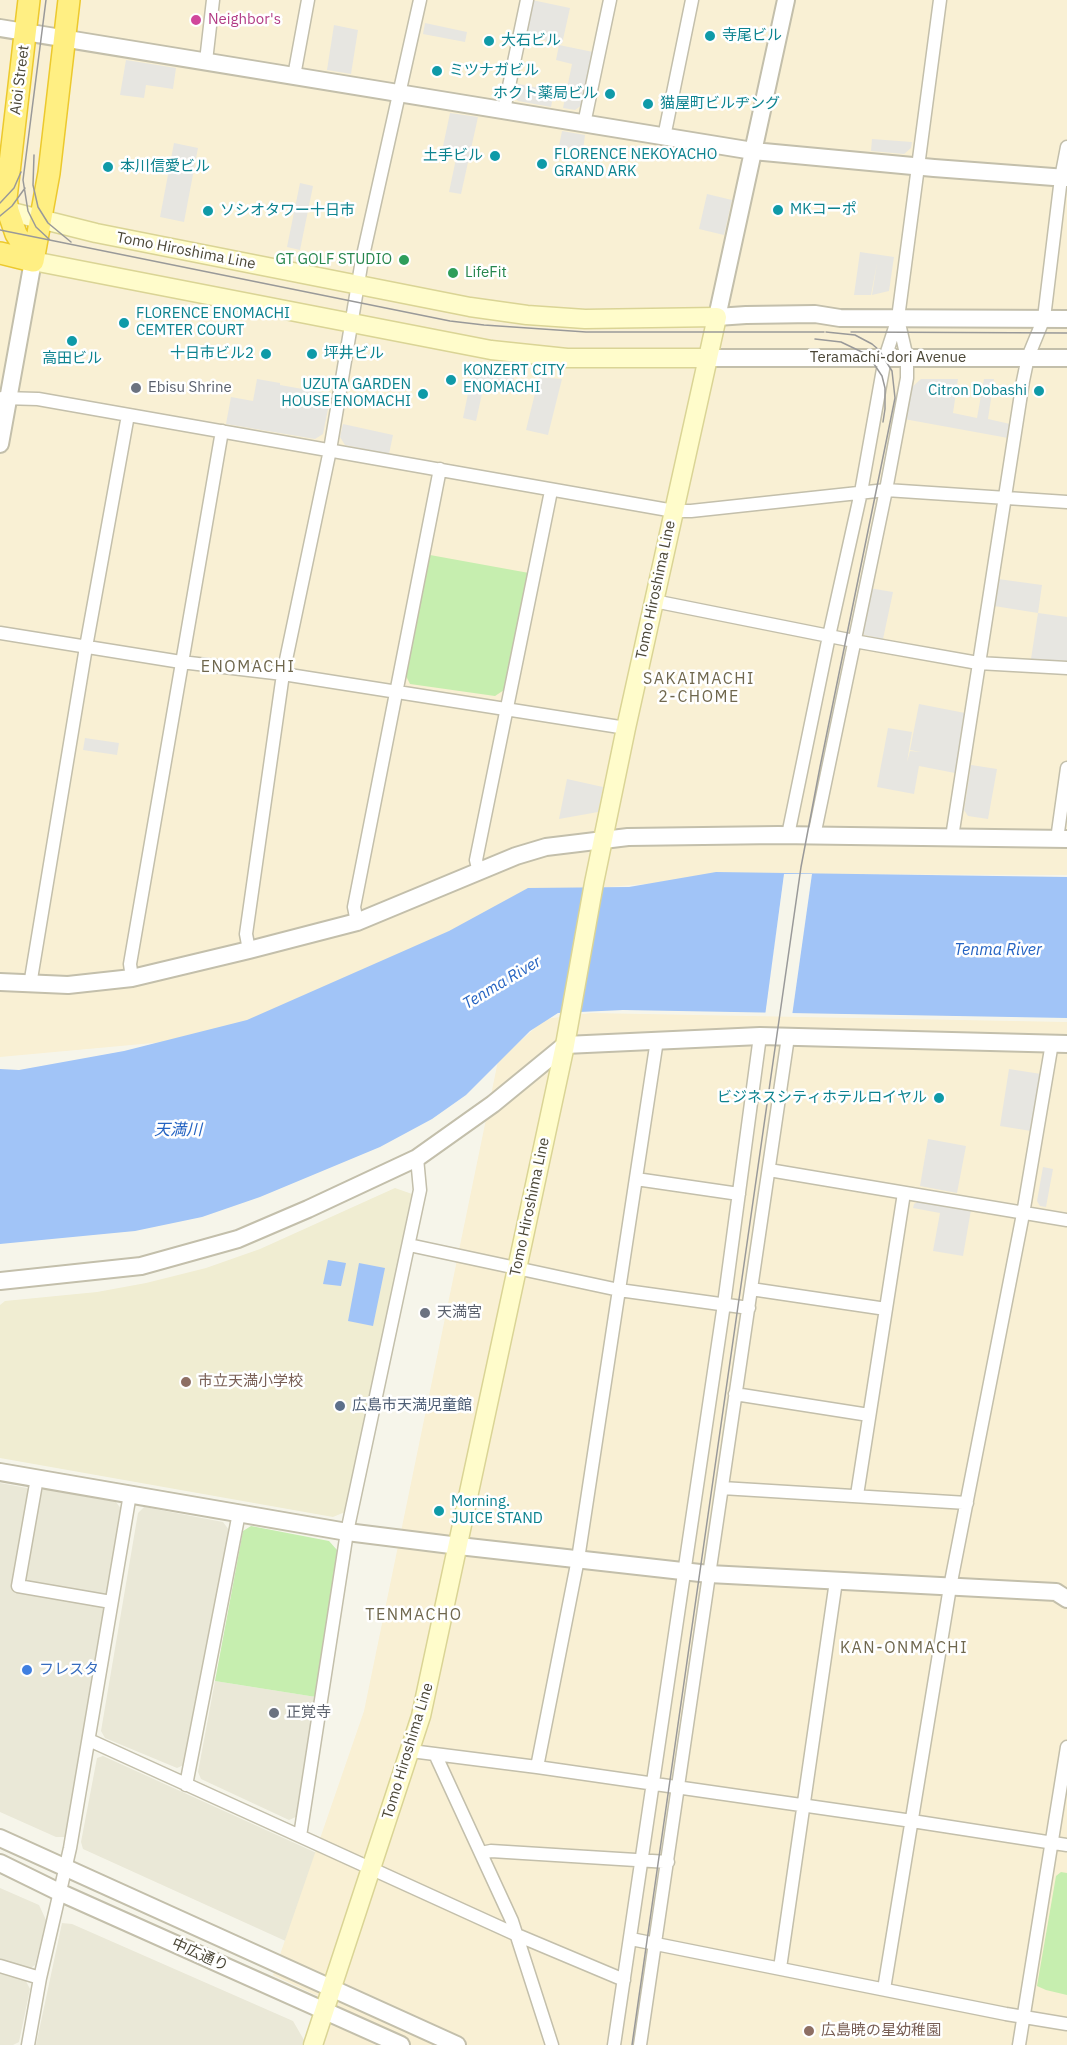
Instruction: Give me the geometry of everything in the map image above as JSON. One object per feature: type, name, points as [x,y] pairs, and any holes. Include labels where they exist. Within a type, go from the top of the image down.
[{"type":"highway","name":"Aioi Street","points":[[29,0],[4,211],[33,261]]},
{"type":"highway","points":[[0,253],[33,261],[49,173],[69,0]]},
{"type":"main road","name":"Tomo Hiroshima Line","points":[[4,211],[96,233],[470,307],[527,315],[585,319],[717,317],[626,728],[564,1045],[421,1716],[313,2045]]},
{"type":"main road","points":[[33,261],[491,350],[567,358],[708,358]]},
{"type":"street","points":[[206,61],[213,0]]},
{"type":"street","points":[[294,76],[308,0]]},
{"type":"street","points":[[249,950],[246,934],[283,674],[330,450],[362,260],[420,0]]},
{"type":"street","points":[[504,110],[526,0]]},
{"type":"street","points":[[584,124],[610,0]]},
{"type":"street","points":[[664,137],[692,0]]},
{"type":"street","points":[[786,0],[717,317],[815,315],[840,318],[1067,319]]},
{"type":"street","points":[[788,836],[861,492],[885,358],[898,318],[940,0]]},
{"type":"street","points":[[0,28],[753,151],[1064,178]]},
{"type":"street","points":[[952,837],[1028,357],[1044,318],[1067,147]]},
{"type":"street","points":[[0,444],[4,398],[33,261]]},
{"type":"street","points":[[814,836],[907,378],[907,358],[898,318]]},
{"type":"street","name":"Teramachi-dori Avenue","points":[[708,358],[1067,358]]},
{"type":"street","points":[[4,398],[38,399],[674,511],[886,490],[1067,502]]},
{"type":"street","points":[[30,985],[86,647],[128,415]]},
{"type":"street","points":[[132,978],[130,964],[222,431]]},
{"type":"street","points":[[357,922],[354,907],[440,470]]},
{"type":"street","points":[[479,872],[476,860],[551,491]]},
{"type":"street","points":[[654,601],[978,663],[1067,668]]},
{"type":"street","points":[[0,633],[181,662],[283,674],[626,728]]},
{"type":"street","points":[[0,982],[68,985],[132,978],[357,922],[516,856],[546,848],[603,840],[628,837],[788,836],[1062,839],[1067,768]]},
{"type":"street","points":[[614,2045],[724,1304],[760,1036]]},
{"type":"street","points":[[0,1281],[141,1266],[238,1239],[417,1158],[493,1104],[564,1045],[760,1036],[1059,1044],[1023,1214],[950,1587],[884,1989]]},
{"type":"street","points":[[640,2045],[788,1037]]},
{"type":"street","points":[[537,1767],[578,1559],[657,1040]]},
{"type":"street","points":[[300,1836],[347,1532],[420,1190],[417,1158]]},
{"type":"street","points":[[769,1170],[1067,1220]]},
{"type":"street","points":[[636,1179],[739,1194]]},
{"type":"street","points":[[857,1495],[904,1193]]},
{"type":"street","points":[[409,1245],[619,1290],[749,1308]]},
{"type":"street","points":[[751,1289],[886,1309]]},
{"type":"street","points":[[735,1394],[869,1415]]},
{"type":"street","points":[[0,1472],[347,1532],[459,1546],[709,1574],[1056,1592],[1067,1599]]},
{"type":"street","points":[[37,1478],[18,1586],[111,1602]]},
{"type":"street","points":[[722,1488],[967,1503]]},
{"type":"street","points":[[28,2045],[89,1740],[130,1494]]},
{"type":"street","points":[[186,1785],[239,1513]]},
{"type":"street","points":[[780,1968],[836,1581]]},
{"type":"street","points":[[89,1740],[517,1935],[624,1980]]},
{"type":"street","points":[[1019,2045],[1067,1747]]},
{"type":"street","points":[[411,1751],[804,1805],[1067,1845]]},
{"type":"street","points":[[435,1754],[517,1935],[552,2045]]},
{"type":"street","points":[[0,1838],[457,2045]]},
{"type":"street","points":[[481,1853],[491,1851],[668,1862]]},
{"type":"street","name":"中広通り","points":[[0,1863],[59,1892],[401,2045]]},
{"type":"street","points":[[631,1939],[1024,2018],[1067,2024]]},
{"type":"street","points":[[0,1966],[40,1978]]},
{"type":"shaded area","points":[[0,0],[1067,0],[1067,875],[772,874],[544,892],[346,984],[272,1015],[164,1042],[0,1057]]},
{"type":"shaded area","points":[[532,0],[570,8],[562,44],[524,36]]},
{"type":"shaded area","points":[[425,23],[467,32],[465,42],[423,34]]},
{"type":"shaded area","points":[[334,25],[358,30],[351,74],[327,70]]},
{"type":"shaded area","points":[[559,45],[593,52],[582,105],[575,110],[563,108],[572,64],[556,60]]},
{"type":"shaded area","points":[[126,60],[176,68],[173,89],[146,85],[144,98],[120,95]]},
{"type":"shaded area","points":[[514,83],[554,91],[551,107],[518,101],[512,93]]},
{"type":"shaded area","points":[[450,113],[478,117],[461,194],[449,192],[457,154],[442,151]]},
{"type":"shaded area","points":[[562,131],[585,135],[583,150],[559,146]]},
{"type":"shaded area","points":[[872,139],[912,142],[911,148],[904,154],[871,151]]},
{"type":"shaded area","points":[[174,143],[198,148],[184,222],[160,217]]},
{"type":"shaded area","points":[[300,183],[313,186],[300,250],[287,247]]},
{"type":"shaded area","points":[[707,194],[732,200],[724,235],[699,229]]},
{"type":"shaded area","points":[[860,252],[894,257],[889,291],[872,295],[877,263],[871,295],[854,295]]},
{"type":"shaded area","points":[[473,369],[515,375],[512,386],[485,380],[476,421],[463,418]]},
{"type":"shaded area","points":[[539,377],[562,379],[548,435],[526,430]]},
{"type":"shaded area","points":[[257,379],[331,394],[323,434],[315,439],[226,424],[231,397],[253,401]]},
{"type":"shaded area","points":[[921,379],[958,379],[953,413],[977,418],[984,379],[994,379],[988,419],[1010,424],[1008,438],[904,419],[910,389]]},
{"type":"shaded area","points":[[343,424],[393,435],[389,454],[345,445],[340,437]]},
{"type":"shaded area","points":[[998,579],[1042,585],[1038,613],[994,606]]},
{"type":"shaded area","points":[[869,588],[893,592],[883,639],[864,635],[861,629]]},
{"type":"shaded area","points":[[1038,613],[1067,617],[1067,661],[1031,659]]},
{"type":"shaded area","points":[[919,704],[965,713],[955,773],[919,766],[914,794],[877,787],[888,728],[912,732],[907,762],[910,751],[921,752],[910,750]]},
{"type":"shaded area","points":[[85,738],[119,743],[117,755],[83,750]]},
{"type":"shaded area","points":[[971,765],[997,769],[988,819],[968,816],[964,810]]},
{"type":"shaded area","points":[[567,779],[603,787],[598,812],[559,819]]},
{"type":"shaded area","points":[[591,1013],[1067,1022],[1067,2045],[314,2045],[328,2001],[273,1975],[364,1711],[498,1061],[545,1019]]},
{"type":"shaded area","points":[[1009,1069],[1041,1074],[1031,1131],[1000,1126]]},
{"type":"shaded area","points":[[928,1139],[966,1146],[957,1193],[920,1186]]},
{"type":"shaded area","points":[[1043,1167],[1053,1169],[1046,1207],[1040,1206],[1037,1201]]},
{"type":"shaded area","name":"市立天満小学校","points":[[395,1188],[412,1194],[345,1512],[333,1517],[0,1458],[0,1305],[5,1301],[97,1292],[206,1268],[260,1249]]},
{"type":"shaded area","points":[[919,1201],[971,1210],[963,1256],[933,1251],[940,1213],[913,1208],[914,1204]]},
{"type":"shaded area","points":[[0,1483],[27,1488],[32,1496],[16,1591],[103,1607],[107,1614],[65,1837],[56,1837],[0,1812]]},
{"type":"shaded area","points":[[45,1489],[116,1502],[122,1510],[108,1594],[102,1597],[28,1584],[23,1577],[39,1492]]},
{"type":"shaded area","points":[[144,1507],[223,1522],[229,1530],[186,1764],[177,1768],[105,1738],[101,1731],[138,1513]]},
{"type":"shaded area","points":[[215,1681],[316,1697],[298,1816],[289,1820],[201,1779],[198,1772]]},
{"type":"shaded area","points":[[103,1756],[354,1870],[323,1958],[83,1849],[81,1842],[97,1758]]},
{"type":"shaded area","points":[[0,1888],[39,1905],[46,1920],[35,1965],[28,1970],[0,1961]]},
{"type":"shaded area","points":[[62,1923],[72,1924],[293,2021],[304,2040],[302,2045],[36,2045]]},
{"type":"shaded area","points":[[0,1969],[24,1977],[30,1989],[19,2042],[13,2045],[0,2045]]},
{"type":"green space","points":[[430,555],[529,573],[504,690],[495,696],[410,684],[406,676]]},
{"type":"green space","points":[[251,1526],[329,1541],[337,1550],[316,1697],[215,1681],[243,1531]]},
{"type":"green space","points":[[1061,1872],[1067,1873],[1067,1995],[1037,1986],[1056,1876]]},
{"type":"water","name":"天満川","points":[[716,872],[1067,877],[1067,1018],[623,1010],[558,1013],[530,1031],[466,1095],[432,1119],[380,1147],[260,1197],[202,1217],[135,1231],[0,1244],[0,1069],[19,1070],[124,1051],[247,1020],[449,931],[528,888],[629,887]]},
{"type":"water","points":[[328,1260],[346,1263],[341,1286],[323,1284]]},
{"type":"water","points":[[359,1263],[385,1268],[373,1326],[348,1321]]},
{"type":"pier","points":[[784,874],[812,874],[792,1016],[765,1016]]},
{"type":"tram line","points":[[46,0],[23,180],[28,211],[36,227],[50,240]]},
{"type":"tram line","points":[[34,155],[33,185],[38,207],[48,223],[71,242]]},
{"type":"tram line","points":[[0,203],[14,188],[21,172]]},
{"type":"tram line","points":[[0,216],[12,206],[25,188]]},
{"type":"tram line","points":[[0,230],[450,321],[586,332],[824,332]]},
{"type":"tram line","points":[[632,2045],[801,867],[895,398],[892,371],[879,350],[855,335],[826,332]]},
{"type":"tram line","points":[[851,332],[1067,333]]},
{"type":"tram line","points":[[815,339],[841,342],[870,358],[882,376],[885,388],[883,422]]},
{"type":"place","name":"Neighbor's","points":[[196,20]]},
{"type":"place","name":"寺尾ビル","points":[[710,36]]},
{"type":"place","name":"大石ビル","points":[[489,41]]},
{"type":"place","name":"ミツナガビル","points":[[437,71]]},
{"type":"place","name":"ホクト薬局ビル","points":[[610,94]]},
{"type":"place","name":"猫屋町ビルヂング","points":[[648,104]]},
{"type":"place","name":"土手ビル","points":[[495,156]]},
{"type":"place","name":"FLORENCE NEKOYACHO GRAND ARK","points":[[542,164]]},
{"type":"place","name":"本川信愛ビル","points":[[108,167]]},
{"type":"place","name":"MKコーポ","points":[[778,210]]},
{"type":"place","name":"ソシオタワー十日市","points":[[208,211]]},
{"type":"place","name":"GT GOLF STUDIO","points":[[404,260]]},
{"type":"place","name":"LifeFit","points":[[453,273]]},
{"type":"place","name":"FLORENCE ENOMACHI CEMTER COURT","points":[[124,323]]},
{"type":"place","name":"高田ビル","points":[[72,341]]},
{"type":"place","name":"十日市ビル2","points":[[266,354]]},
{"type":"place","name":"坪井ビル","points":[[312,354]]},
{"type":"place","name":"KONZERT CITY ENOMACHI","points":[[451,380]]},
{"type":"place","name":"Ebisu Shrine","points":[[136,388]]},
{"type":"place","name":"Citron Dobashi","points":[[1039,391]]},
{"type":"place","name":"UZUTA GARDEN HOUSE ENOMACHI","points":[[423,394]]},
{"type":"place","name":"ビジネスシティホテルロイヤル","points":[[939,1098]]},
{"type":"place","name":"天満宮","points":[[425,1313]]},
{"type":"place","name":"市立天満小学校","points":[[186,1382]]},
{"type":"place","name":"広島市天満児童館","points":[[340,1406]]},
{"type":"place","name":"Morning. JUICE STAND","points":[[439,1511]]},
{"type":"place","name":"フレスタ","points":[[27,1670]]},
{"type":"place","name":"正覚寺","points":[[274,1713]]},
{"type":"place","name":"広島暁の星幼稚園","points":[[809,2031]]},
{"type":"district","name":"ENOMACHI","points":[[248,667]]},
{"type":"district","name":"SAKAIMACHI 2-CHOME","points":[[699,688]]},
{"type":"district","name":"TENMACHO","points":[[414,1615]]},
{"type":"district","name":"KAN-ONMACHI","points":[[904,1648]]},
{"type":"water label","name":"Tenma River","points":[[998,950]]},
{"type":"water label","name":"Tenma River","points":[[502,983]]}]
